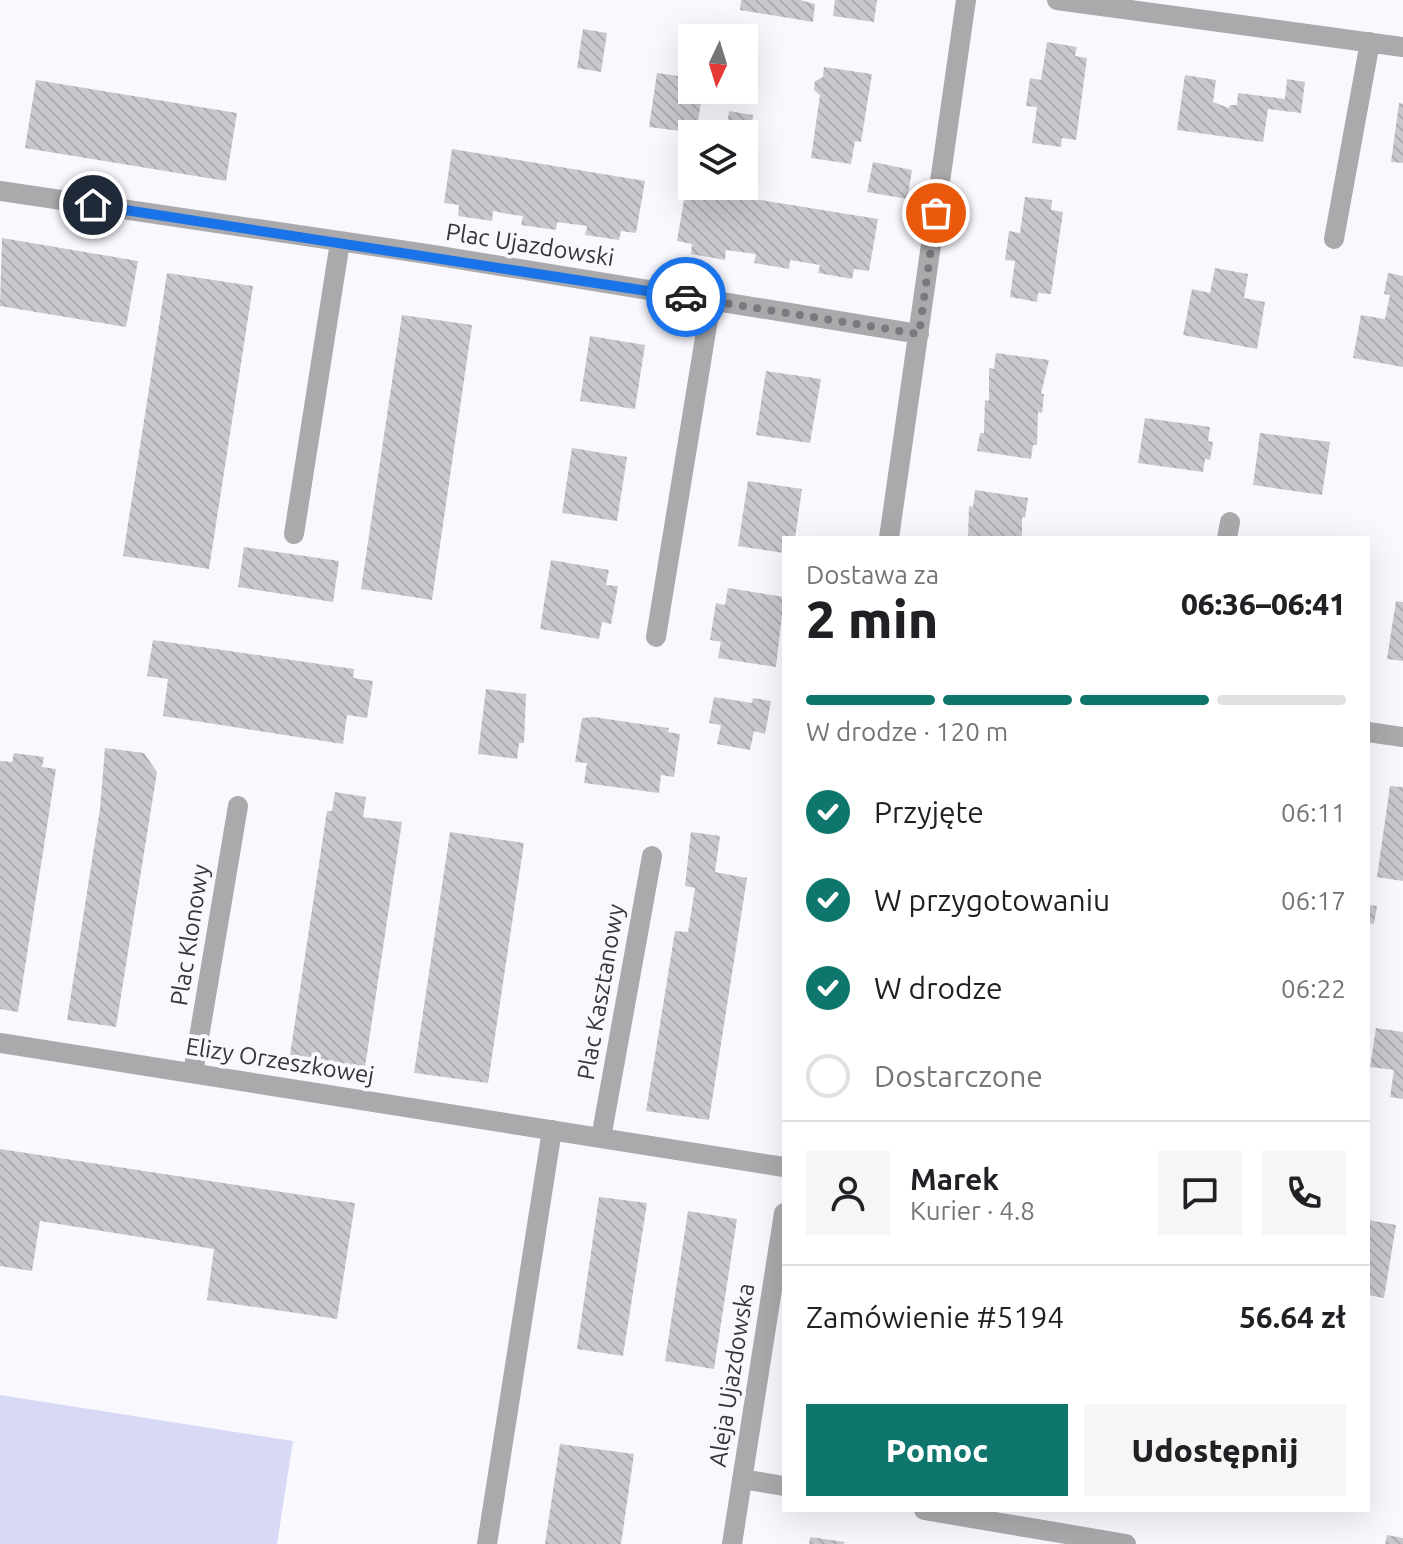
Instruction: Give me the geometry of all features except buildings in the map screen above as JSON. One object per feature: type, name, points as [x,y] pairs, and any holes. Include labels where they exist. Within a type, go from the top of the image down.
[{"type":"street","points":[[889,536],[966,0]]},
{"type":"street","points":[[1057,0],[1403,47]]},
{"type":"street","points":[[1334,239],[1370,42]]},
{"type":"street","name":"Plac Ujazdowski","points":[[0,191],[919,334]]},
{"type":"street","points":[[294,534],[340,242]]},
{"type":"street","points":[[656,637],[711,301]]},
{"type":"street","points":[[1370,732],[1403,737]]},
{"type":"street","name":"Plac Klonowy","points":[[193,1073],[238,806]]},
{"type":"street","name":"Plac Kasztanowy","points":[[601,1138],[652,856]]},
{"type":"street","name":"Elizy Orzeszkowej","points":[[0,1043],[782,1167]]},
{"type":"street","points":[[487,1544],[552,1130]]},
{"type":"street","name":"Aleja Ujazdowska","points":[[732,1544],[782,1226]]},
{"type":"street","points":[[742,1479],[782,1486]]},
{"type":"street","points":[[936,1512],[1126,1544]]},
{"type":"shaded area","points":[[0,1395],[293,1441],[277,1544],[0,1544]]},
{"type":"way so far","points":[[686,297],[919,334],[936,213]]},
{"type":"route","points":[[93,205],[427,254],[686,297]]}]
